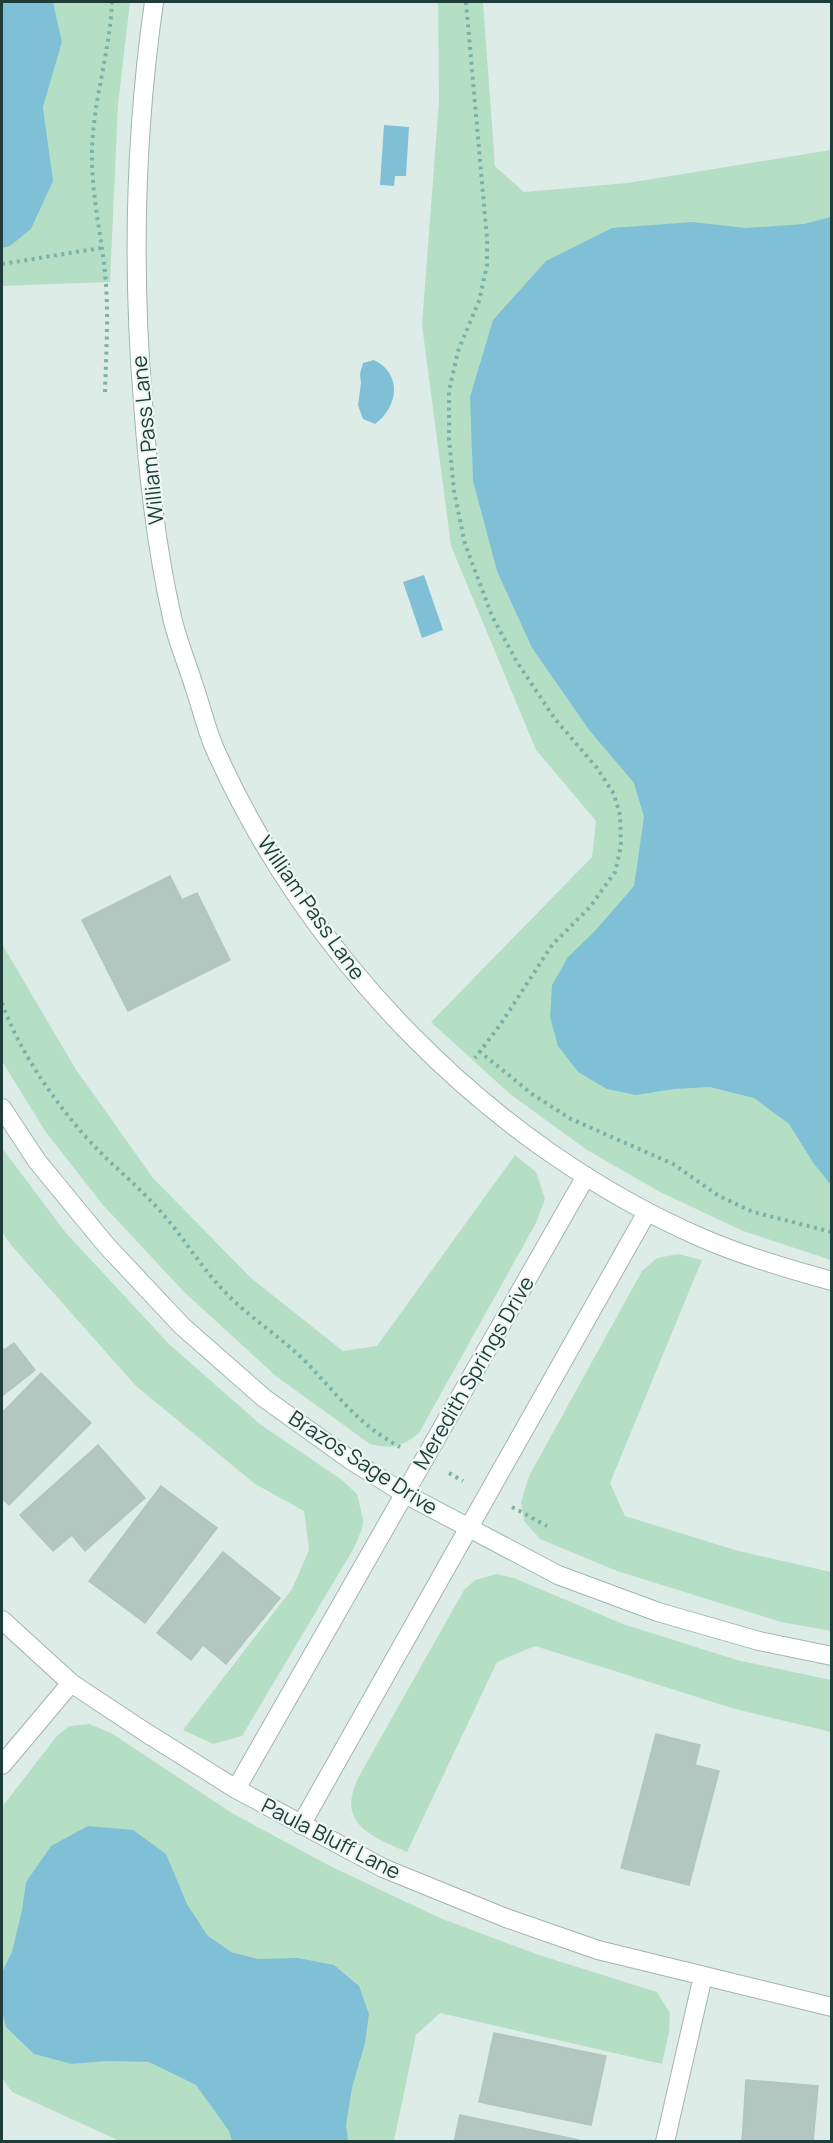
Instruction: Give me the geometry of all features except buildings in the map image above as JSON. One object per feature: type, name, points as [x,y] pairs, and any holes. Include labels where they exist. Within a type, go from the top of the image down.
[{"type":"street","name":"William Pass Lane","points":[[154,2],[145,63],[136,205],[139,348],[149,483],[172,620],[213,744],[258,834],[308,912],[363,983],[440,1064],[509,1123],[586,1176],[647,1212],[704,1239],[792,1270],[831,1281]]},
{"type":"street","name":"Brazos Sage Drive","points":[[2,1108],[37,1161],[106,1245],[182,1326],[264,1398],[349,1459],[405,1494],[558,1575],[658,1612],[759,1641],[831,1656]]},
{"type":"street","name":"Meredith Springs Drive","points":[[236,1789],[586,1176]]},
{"type":"street","points":[[301,1825],[647,1212]]},
{"type":"street","name":"Paula Bluff Lane","points":[[2,1620],[71,1683],[236,1789],[384,1868],[506,1918],[598,1950],[831,2007]]},
{"type":"street","points":[[2,1766],[71,1683]]},
{"type":"street","points":[[665,2142],[703,1976]]},
{"type":"path","points":[[105,392],[105,274],[92,152],[111,24],[112,2]]},
{"type":"path","points":[[461,1082],[479,1051],[500,1025],[552,945],[590,907],[615,872],[621,846],[620,814],[614,794],[597,768],[555,719],[517,662],[492,616],[465,544],[454,491],[449,438],[449,391],[458,351],[479,301],[487,256],[466,2]]},
{"type":"path","points":[[2,264],[101,248]]},
{"type":"path","points":[[2,1003],[14,1031],[44,1082],[75,1124],[161,1212],[215,1283],[305,1361],[350,1411],[382,1437]]},
{"type":"path","points":[[479,1051],[532,1094],[571,1119],[673,1164],[719,1196],[753,1212],[831,1232]]},
{"type":"green space","points":[[53,2],[130,2],[118,105],[110,282],[2,286],[2,248],[10,246],[52,181],[43,106],[62,42]]},
{"type":"green space","points":[[438,2],[483,2],[495,166],[524,192],[627,183],[831,150],[831,1260],[743,1231],[660,1192],[587,1150],[510,1094],[431,1022],[592,857],[596,821],[536,750],[451,546],[422,325],[439,100]]},
{"type":"green space","points":[[2,944],[75,1068],[153,1178],[251,1278],[343,1351],[377,1346],[515,1155],[536,1172],[545,1199],[536,1223],[419,1433],[407,1442],[396,1446],[370,1444],[277,1377],[184,1292],[103,1205],[45,1131],[2,1061]]},
{"type":"green space","points":[[2,1148],[66,1233],[169,1344],[261,1425],[342,1480],[357,1494],[363,1519],[362,1529],[354,1548],[242,1736],[213,1744],[183,1730],[292,1589],[309,1550],[304,1511],[255,1484],[136,1386],[11,1245],[2,1232]]},
{"type":"green space","points":[[678,1254],[702,1260],[610,1483],[625,1516],[735,1550],[831,1572],[831,1631],[781,1622],[617,1571],[540,1539],[524,1521],[521,1502],[529,1476],[642,1271],[657,1258]]},
{"type":"green space","points":[[496,1574],[514,1578],[623,1624],[737,1660],[831,1680],[831,1732],[735,1709],[535,1646],[497,1662],[407,1852],[368,1833],[360,1826],[351,1808],[352,1796],[358,1778],[464,1590],[475,1580]]},
{"type":"green space","points":[[89,1724],[111,1733],[232,1813],[330,1866],[440,1918],[539,1955],[657,1992],[670,2013],[669,2032],[662,2064],[440,2013],[416,2035],[394,2141],[120,2141],[12,2092],[2,2078],[2,1807],[56,1737],[69,1726]]},
{"type":"water","points":[[2,2],[53,2],[62,42],[43,107],[53,181],[31,229],[10,246],[2,248]]},
{"type":"water","points":[[384,125],[409,127],[406,176],[395,176],[394,186],[380,185]]},
{"type":"water","points":[[832,217],[831,1185],[814,1164],[789,1124],[754,1098],[710,1087],[674,1089],[636,1095],[607,1089],[578,1072],[558,1046],[550,1017],[552,985],[568,957],[594,932],[634,886],[644,817],[634,783],[590,731],[532,648],[497,571],[473,481],[470,397],[493,320],[546,261],[612,228],[692,222],[746,228],[804,224]]},
{"type":"water","points":[[374,360],[390,374],[394,391],[389,409],[375,424],[363,419],[358,405],[363,363]]},
{"type":"water","points":[[424,575],[443,630],[422,638],[403,582]]},
{"type":"water","points":[[88,1826],[133,1830],[166,1854],[187,1904],[207,1935],[231,1952],[258,1959],[298,1958],[334,1965],[359,1986],[369,2014],[365,2043],[352,2088],[346,2125],[348,2141],[232,2141],[229,2131],[196,2085],[149,2062],[106,2061],[72,2064],[34,2054],[6,2027],[2,2011],[2,1972],[12,1952],[26,1882],[51,1846]]}]
